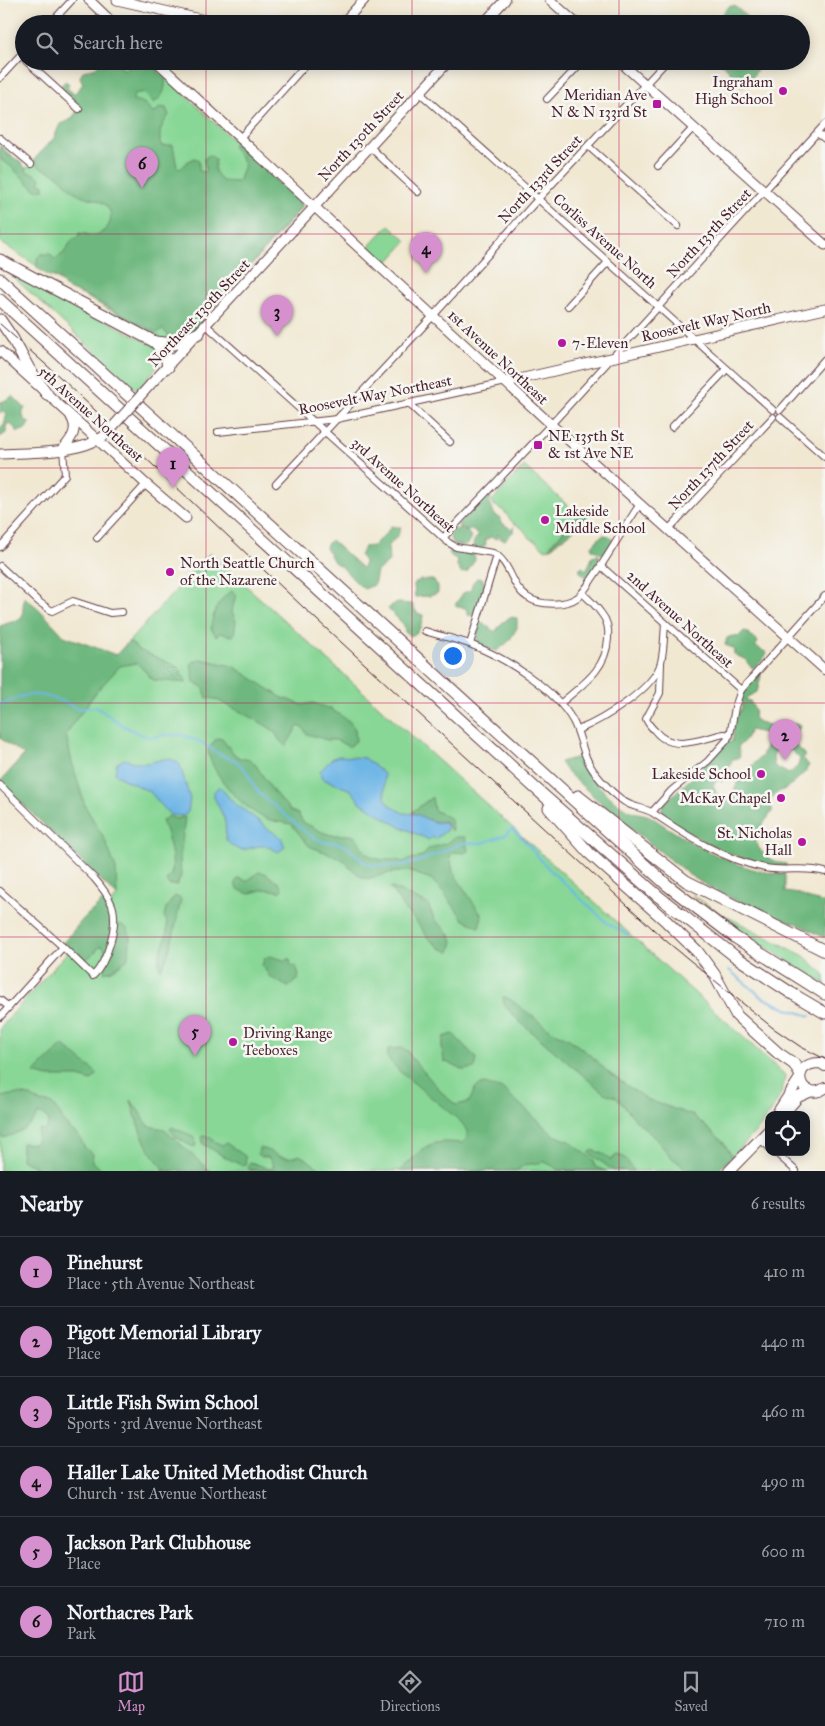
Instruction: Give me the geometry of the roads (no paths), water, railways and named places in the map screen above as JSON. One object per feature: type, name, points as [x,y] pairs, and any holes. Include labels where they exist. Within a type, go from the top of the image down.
[{"type":"highway","points":[[0,260],[155,342],[174,344],[202,329]]},
{"type":"highway","points":[[0,279],[200,459],[622,846],[684,899],[748,946],[825,994]]},
{"type":"highway","points":[[0,300],[534,787],[658,896],[709,937],[763,975],[825,1013]]},
{"type":"highway","points":[[0,320],[13,339],[28,369],[47,394]]},
{"type":"highway","points":[[155,342],[166,355],[168,367]]},
{"type":"highway","points":[[520,753],[623,830],[686,882],[825,951]]},
{"type":"highway","points":[[534,787],[553,814],[586,850],[697,951],[714,974],[737,1016],[778,1053],[794,1064],[800,1076]]},
{"type":"main road","points":[[778,1111],[806,1066],[824,1063]]},
{"type":"main road","points":[[800,1076],[803,1086],[820,1092]]},
{"type":"main road","points":[[786,1111],[798,1097],[820,1092]]},
{"type":"main road","points":[[730,1171],[765,1132]]},
{"type":"street","points":[[58,15],[72,0]]},
{"type":"street","points":[[89,0],[105,15]]},
{"type":"street","points":[[117,0],[183,15]]},
{"type":"street","points":[[350,15],[364,0]]},
{"type":"street","points":[[491,15],[505,0]]},
{"type":"street","points":[[550,0],[567,15]]},
{"type":"street","points":[[0,78],[15,64]]},
{"type":"street","points":[[37,70],[79,109]]},
{"type":"street","name":"1st Avenue Northeast","points":[[166,70],[551,424],[825,670]]},
{"type":"street","points":[[240,138],[301,70]]},
{"type":"street","name":"North 130th Street","points":[[314,208],[441,70]]},
{"type":"street","points":[[547,99],[574,70]]},
{"type":"street","points":[[629,70],[825,245]]},
{"type":"street","name":"North 133rd Street","points":[[276,484],[658,70]]},
{"type":"street","name":"Corliss Avenue North","points":[[420,93],[825,457]]},
{"type":"street","name":"North 135th Street","points":[[443,538],[612,358],[825,124]]},
{"type":"street","points":[[658,166],[694,128]]},
{"type":"street","points":[[817,133],[825,139]]},
{"type":"street","points":[[0,138],[31,164]]},
{"type":"street","points":[[588,146],[678,226]]},
{"type":"street","points":[[370,148],[418,192]]},
{"type":"street","name":"Northeast 130th Street","points":[[103,437],[314,208]]},
{"type":"street","points":[[568,306],[608,262]]},
{"type":"street","name":"Roosevelt Way North","points":[[506,382],[825,309]]},
{"type":"street","name":"3rd Avenue Northeast","points":[[202,329],[314,422],[443,538],[456,547],[497,555]]},
{"type":"street","name":"5th Avenue Northeast","points":[[0,351],[68,413],[103,437],[146,484],[186,518]]},
{"type":"street","name":"North 137th Street","points":[[668,530],[825,359]]},
{"type":"street","points":[[672,427],[727,368]]},
{"type":"street","name":"Roosevelt Way Northeast","points":[[218,432],[337,419],[506,382]]},
{"type":"street","points":[[409,404],[450,442]]},
{"type":"street","points":[[0,547],[65,476],[63,450],[75,432],[73,420],[68,413]]},
{"type":"street","points":[[0,454],[83,447],[103,437]]},
{"type":"street","points":[[97,538],[146,484]]},
{"type":"street","points":[[470,644],[497,555],[523,594],[532,600],[560,603],[573,600],[582,593],[601,566],[640,504]]},
{"type":"street","points":[[0,566],[44,606],[54,611],[73,601],[110,613],[122,612]]},
{"type":"street","name":"2nd Avenue Northeast","points":[[601,566],[741,690]]},
{"type":"street","points":[[561,703],[595,672],[603,661],[607,648],[608,625],[602,613],[582,593]]},
{"type":"street","points":[[652,812],[672,790],[715,754],[730,735],[735,707],[741,690],[825,596]]},
{"type":"street","points":[[665,623],[660,693],[646,719],[659,736],[667,742],[680,744],[724,734],[730,735]]},
{"type":"street","points":[[425,632],[470,644],[508,663],[561,703],[578,730],[586,759],[594,771],[630,806],[652,812],[689,837],[723,854],[757,866],[772,869],[814,869],[825,872]]},
{"type":"street","points":[[578,730],[596,722],[642,691],[661,664]]},
{"type":"street","points":[[0,786],[94,878],[109,899],[114,917],[113,930],[101,968],[93,976],[0,891]]},
{"type":"street","points":[[0,1017],[63,947]]},
{"type":"street","points":[[0,1000],[9,1008]]},
{"type":"street","points":[[779,1156],[796,1171]]},
{"type":"water","points":[[339,756],[365,758],[384,774],[385,798],[390,805],[403,813],[416,814],[434,822],[445,822],[447,830],[435,839],[432,837],[429,840],[391,822],[360,802],[351,790],[325,780],[321,777],[320,771],[333,758]]},
{"type":"water","points":[[125,759],[141,763],[164,759],[176,761],[180,765],[190,799],[188,812],[183,816],[170,815],[150,792],[121,778],[115,773],[117,763]]},
{"type":"water","points":[[219,786],[233,802],[281,837],[285,847],[278,852],[265,846],[240,850],[236,849],[226,840],[225,820],[214,797],[214,792]]},
{"type":"waterway","points":[[0,704],[23,696],[43,696],[66,703],[77,709],[96,707],[124,726],[152,738],[162,735],[182,735],[201,742],[219,754],[236,761],[247,772],[261,795],[312,837],[324,842],[334,842],[346,846],[364,862],[373,865],[397,866],[418,862],[462,843],[483,843],[505,835],[512,829],[549,869],[607,923],[628,935]]},
{"type":"waterway","points":[[729,970],[762,997],[787,1009],[811,1016]]},
{"type":"tram line","points":[[0,324],[61,378],[304,608],[665,940],[773,1028],[801,1047],[825,1059]]},
{"type":"place","name":"Ingraham High School","points":[[783,91]]},
{"type":"place","name":"Meridian Ave N & N 133rd St","points":[[657,104]]},
{"type":"place","name":"Northacres Park","points":[[142,188]]},
{"type":"place","name":"Haller Lake United Methodist Church","points":[[426,273]]},
{"type":"place","name":"Little Fish Swim School","points":[[277,336]]},
{"type":"place","name":"7-Eleven","points":[[562,343]]},
{"type":"place","name":"NE 135th St & 1st Ave NE","points":[[538,445]]},
{"type":"place","name":"Pinehurst","points":[[173,488]]},
{"type":"place","name":"Lakeside Middle School","points":[[545,520]]},
{"type":"place","name":"North Seattle Church of the Nazarene","points":[[170,572]]},
{"type":"place","name":"Pigott Memorial Library","points":[[785,760]]},
{"type":"place","name":"Lakeside School","points":[[761,774]]},
{"type":"place","name":"McKay Chapel","points":[[781,798]]},
{"type":"place","name":"St. Nicholas Hall","points":[[802,842]]},
{"type":"place","name":"Driving Range Teeboxes","points":[[233,1042]]},
{"type":"place","name":"Jackson Park Clubhouse","points":[[195,1056]]}]
